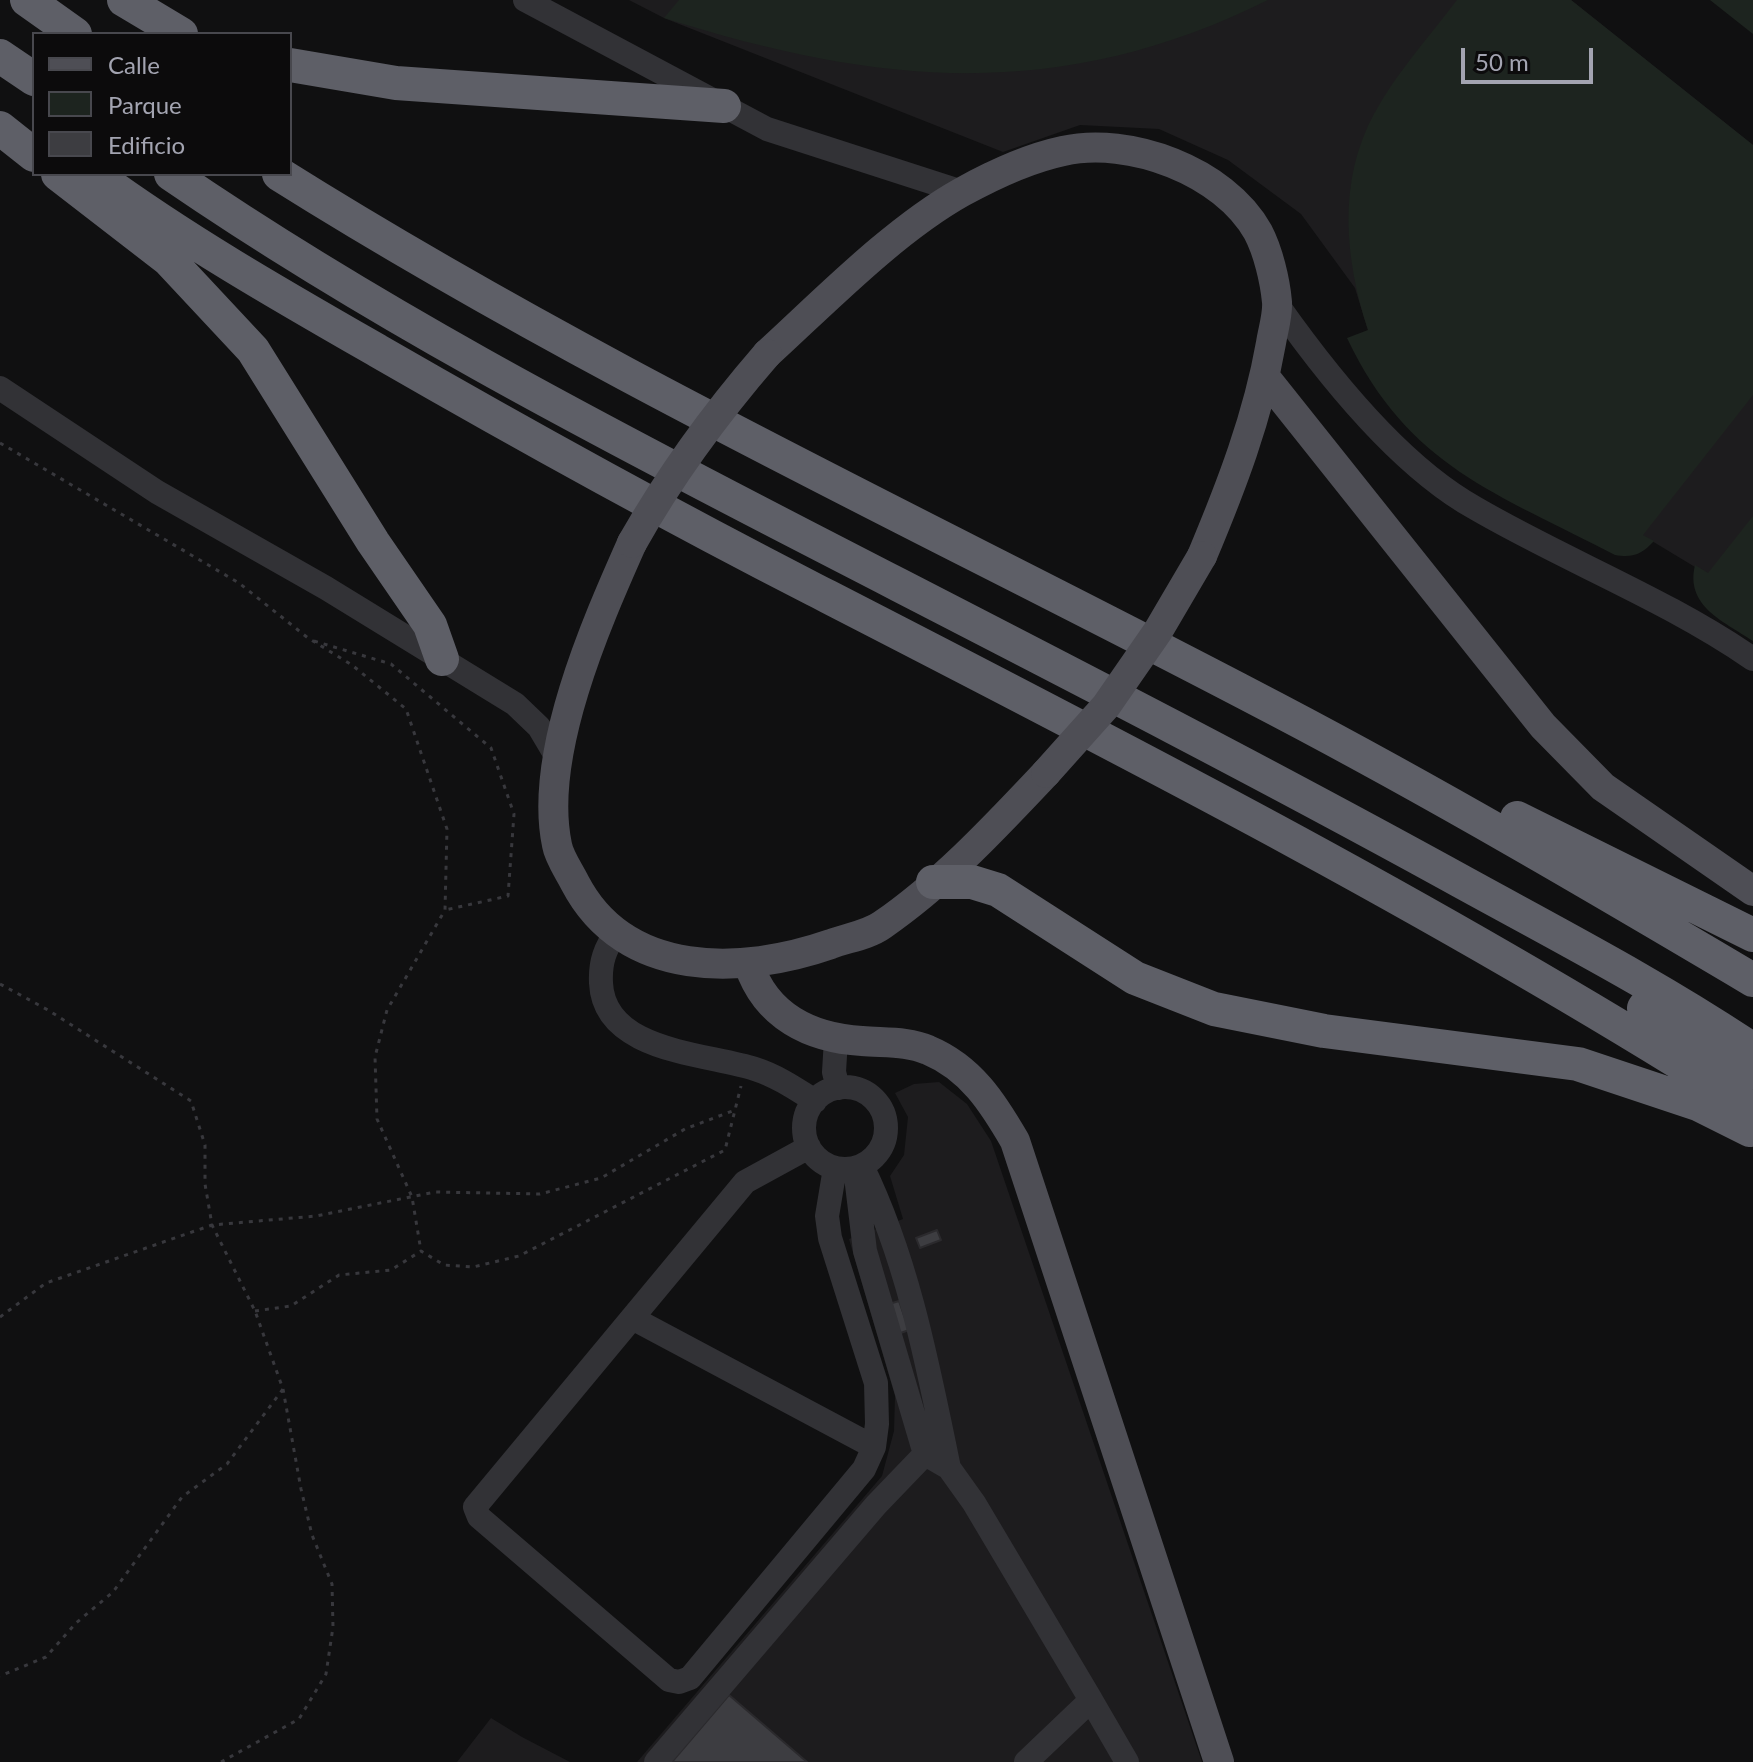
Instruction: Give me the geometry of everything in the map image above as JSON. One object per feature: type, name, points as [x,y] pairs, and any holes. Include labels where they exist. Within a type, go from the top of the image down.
[{"type":"highway","points":[[27,0],[72,32]]},
{"type":"highway","points":[[124,0],[178,32]]},
{"type":"highway","points":[[0,56],[32,78]]},
{"type":"highway","points":[[292,65],[396,83],[724,106]]},
{"type":"highway","points":[[0,104],[32,128]]},
{"type":"highway","points":[[0,128],[32,153]]},
{"type":"highway","points":[[61,176],[168,259],[253,350],[373,542],[430,625],[442,659]]},
{"type":"highway","points":[[97,176],[282,296],[491,416],[633,496],[1234,809],[1534,978],[1753,1109]]},
{"type":"highway","points":[[174,176],[304,261],[481,364],[666,465],[1253,767],[1519,913],[1753,1050]]},
{"type":"highway","points":[[282,176],[507,310],[684,407],[1276,709],[1549,858],[1753,980]]},
{"type":"highway","points":[[1276,709],[1557,836],[1753,935]]},
{"type":"highway","points":[[933,882],[972,882],[998,890],[1135,978],[1214,1009],[1324,1031],[1578,1064],[1698,1104],[1753,1131]]},
{"type":"highway","points":[[1519,913],[1753,1087]]},
{"type":"main road","points":[[1113,148],[1174,160],[1222,192],[1257,231],[1270,267],[1277,304],[1265,377],[1229,490],[1202,556],[1158,631],[1106,706],[978,845],[880,927],[789,959],[749,965],[699,965],[648,953],[617,932],[586,904],[557,846],[554,798],[558,759],[595,626],[632,543],[677,467],[717,412],[767,354],[910,229],[962,192],[1063,150],[1113,148]]},
{"type":"main road","points":[[1265,377],[1543,726],[1603,787],[1753,891]]},
{"type":"main road","points":[[749,965],[755,983],[782,1016],[800,1027],[836,1039],[901,1043],[948,1060],[970,1076],[994,1104],[1015,1141],[1219,1762]]},
{"type":"street","points":[[525,0],[767,129],[962,192]]},
{"type":"street","points":[[1277,304],[1326,374],[1405,454],[1472,507],[1713,631],[1753,659]]},
{"type":"street","points":[[0,388],[157,492],[515,704],[539,727],[558,759]]},
{"type":"street","points":[[617,932],[606,947],[601,986],[607,1010],[625,1030],[643,1039],[775,1077],[815,1101]]},
{"type":"street","points":[[836,1039],[834,1055],[838,1088]]},
{"type":"street","points":[[809,1147],[745,1182],[475,1507],[479,1517],[669,1680],[679,1682],[690,1678],[850,1489],[874,1447],[879,1400],[876,1383],[830,1238],[827,1216],[851,1167],[881,1148],[886,1122],[874,1099],[863,1091],[838,1088],[815,1101],[805,1123],[809,1147],[816,1156],[851,1167],[878,1200],[919,1330],[949,1468],[974,1503],[1127,1762]]},
{"type":"street","points":[[851,1167],[865,1251],[925,1454],[949,1468]]},
{"type":"street","points":[[632,1318],[874,1447]]},
{"type":"street","points":[[656,1762],[876,1505],[925,1454]]},
{"type":"street","points":[[1026,1762],[1091,1700]]},
{"type":"path","points":[[0,443],[239,583],[308,638],[352,665],[406,709],[447,829],[445,910],[387,1010],[375,1057],[377,1119],[412,1197],[421,1251],[444,1265],[473,1267],[519,1256],[725,1150],[745,1067]]},
{"type":"path","points":[[308,638],[391,664],[491,748],[514,814],[508,896],[445,910]]},
{"type":"path","points":[[0,984],[48,1010],[191,1101],[205,1145],[205,1184],[212,1225],[255,1311],[283,1389],[308,1520],[332,1584],[333,1627],[326,1674],[299,1719],[221,1762]]},
{"type":"path","points":[[0,1317],[46,1283],[212,1225],[316,1216],[435,1192],[540,1194],[601,1178],[685,1129],[735,1110]]},
{"type":"path","points":[[255,1311],[291,1306],[339,1275],[391,1270],[421,1251]]},
{"type":"path","points":[[0,1676],[46,1657],[76,1623],[113,1592],[182,1497],[227,1464],[283,1389]]},
{"type":"shaded area","points":[[629,0],[1571,0],[1753,145],[1753,602],[1642,535],[1368,330],[1355,288],[1301,214],[1228,160],[1159,129],[1080,125],[1003,152],[664,18]]},
{"type":"shaded area","points":[[939,1082],[967,1104],[991,1141],[1202,1762],[637,1762],[882,1476],[894,1431],[895,1396],[849,1239],[903,1219],[890,1176],[904,1155],[908,1117],[895,1093],[914,1084]]},
{"type":"shaded area","points":[[491,1718],[522,1737],[570,1762],[457,1762]]},
{"type":"green space","points":[[679,0],[1268,0],[1191,33],[1117,56],[1043,69],[969,73],[895,69],[820,58],[743,41],[664,18]]},
{"type":"green space","points":[[1457,0],[1571,0],[1753,145],[1753,395],[1643,535],[1654,541],[1637,554],[1615,555],[1494,493],[1460,472],[1427,447],[1398,418],[1371,382],[1347,338],[1368,330],[1354,276],[1348,221],[1354,167],[1362,140],[1392,84]]},
{"type":"green space","points":[[1710,0],[1753,0],[1753,34]]},
{"type":"green space","points":[[1753,516],[1753,641],[1709,611],[1701,602],[1693,579],[1695,565],[1708,573]]},
{"type":"building","points":[[937,1230],[941,1240],[920,1248],[916,1238]]},
{"type":"building","points":[[899,1301],[909,1330],[898,1334],[889,1304]]},
{"type":"building","points":[[729,1695],[807,1762],[672,1762]]}]
